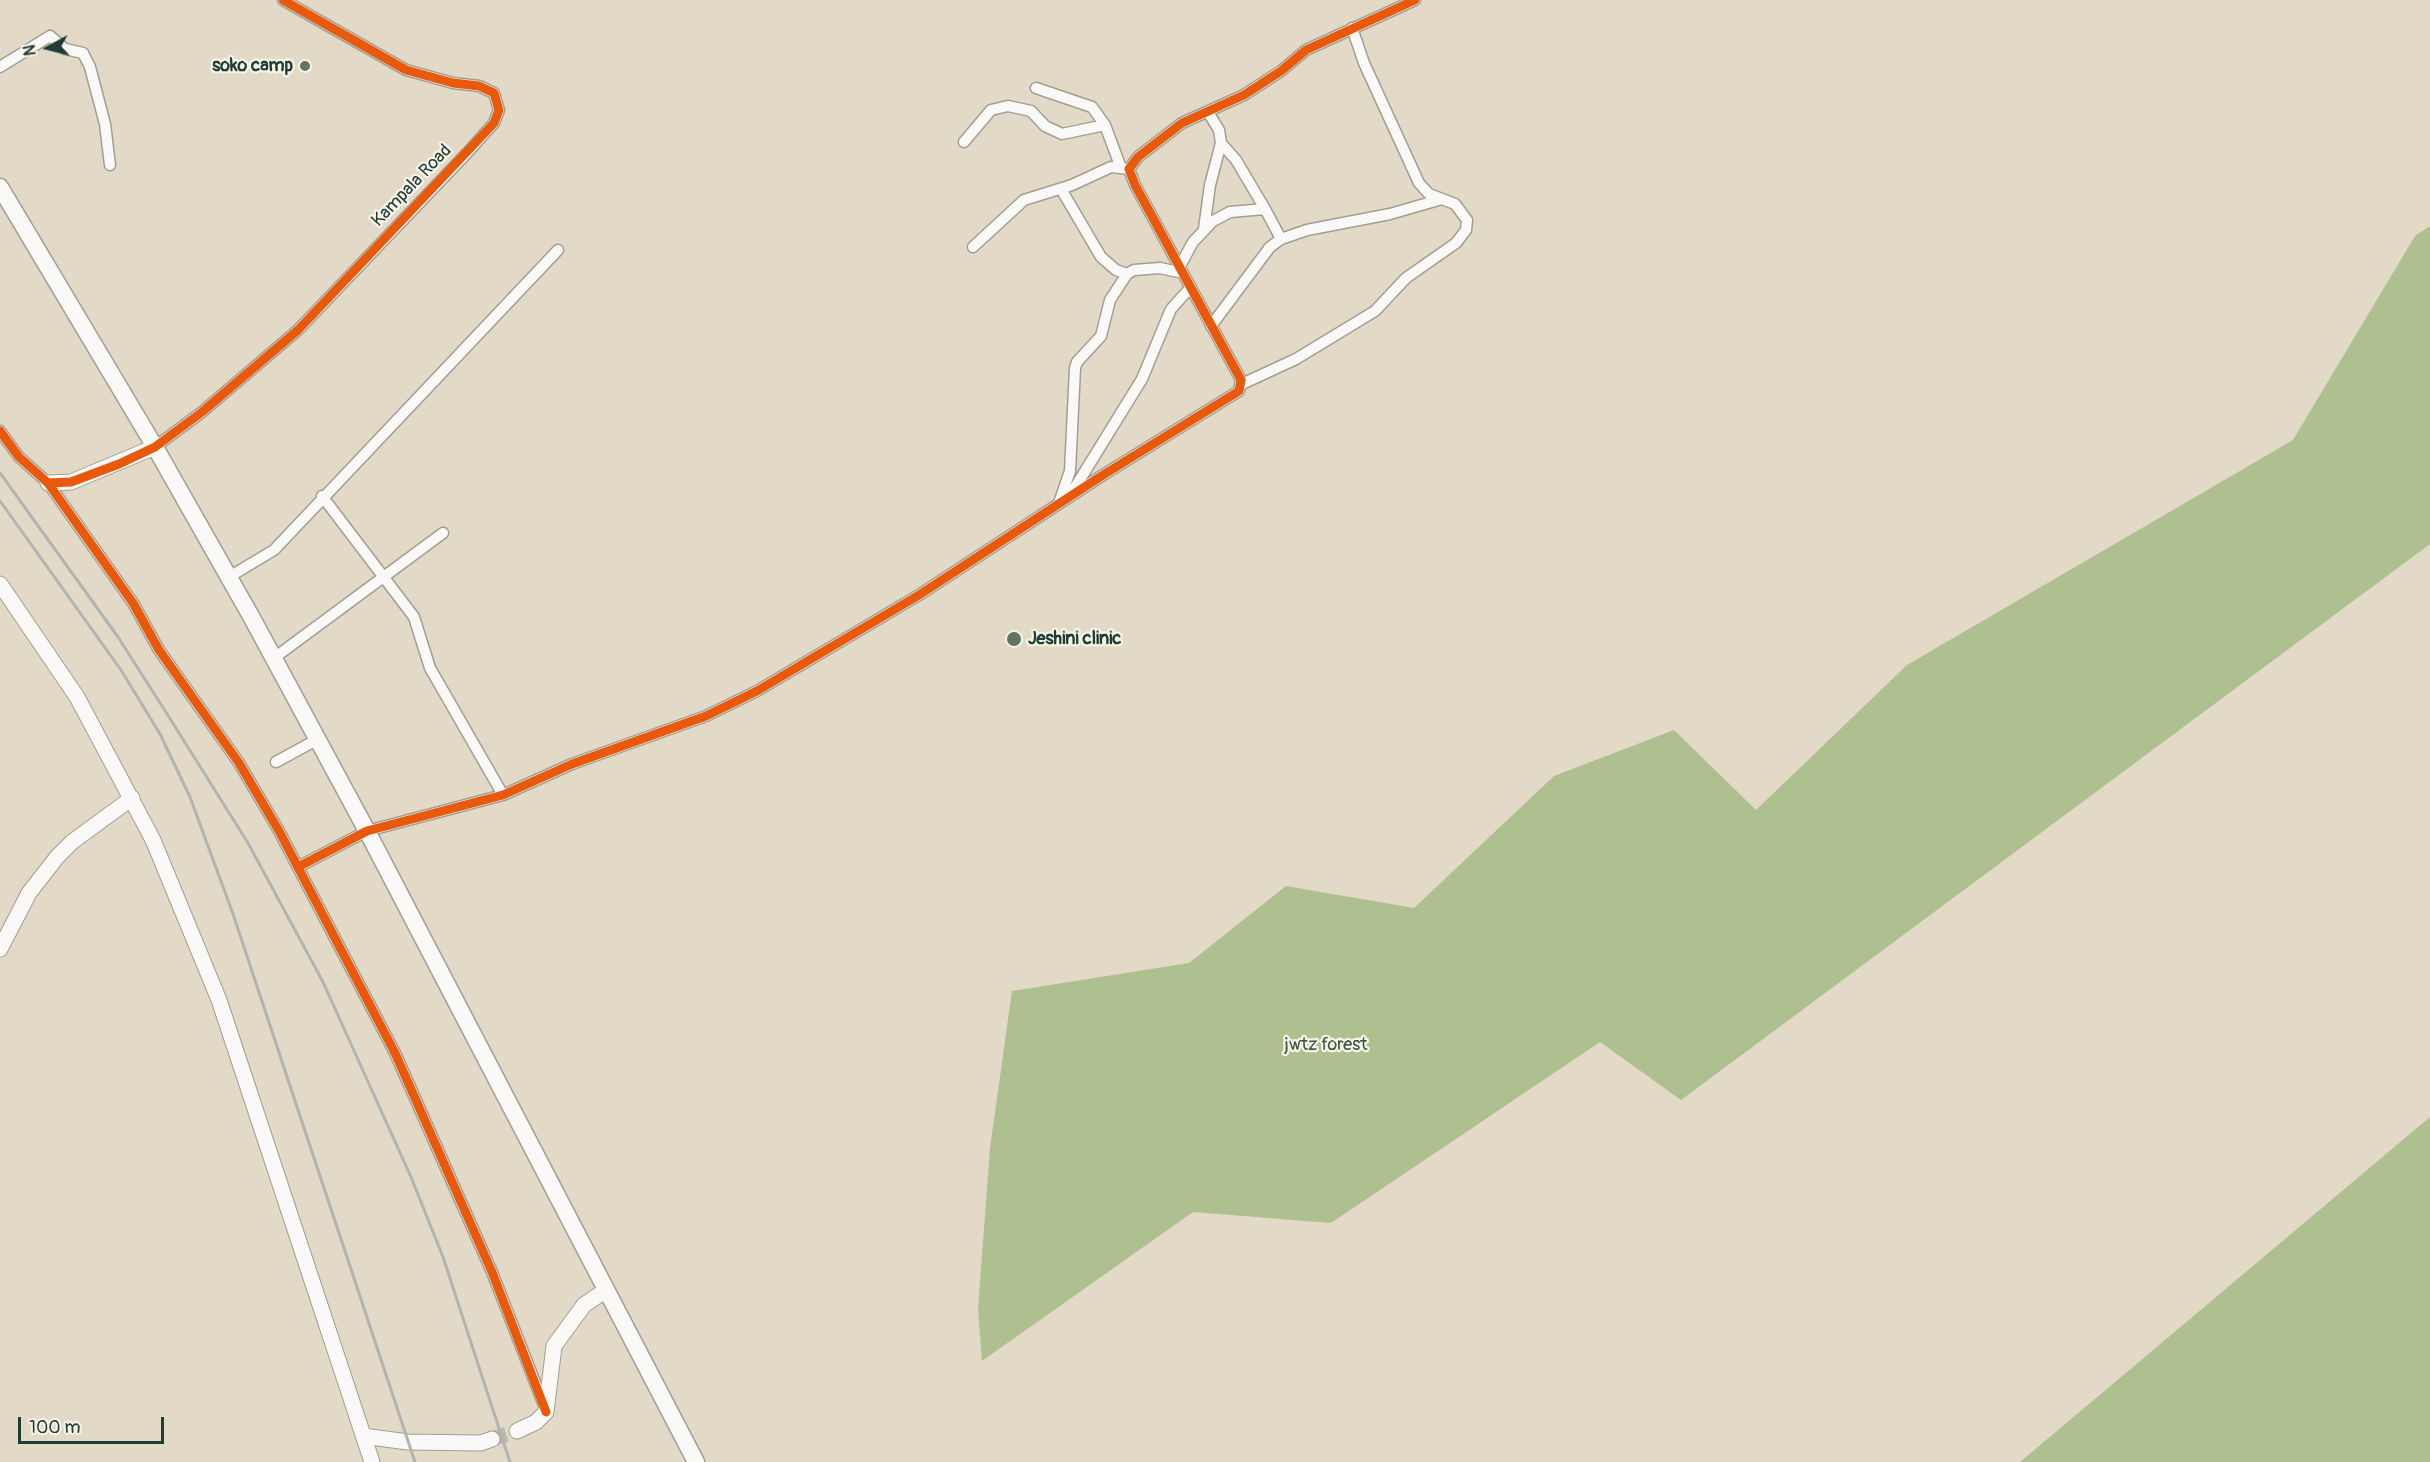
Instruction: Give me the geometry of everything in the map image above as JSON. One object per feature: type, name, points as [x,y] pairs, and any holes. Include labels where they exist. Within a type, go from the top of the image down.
[{"type":"main road","points":[[0,187],[155,447],[274,658],[367,831],[696,1462]]},
{"type":"street","name":"Kampala Road","points":[[155,447],[202,412],[298,330],[467,153],[494,123],[499,110],[494,93],[479,86],[432,79],[406,70],[283,0]]},
{"type":"street","points":[[973,247],[1024,200],[1061,189],[1111,167],[1125,168],[1174,128],[1263,84],[1306,50],[1415,0]]},
{"type":"street","points":[[298,867],[367,831],[502,795],[573,764],[706,716],[757,691],[919,595],[1059,503],[1239,391],[1242,384],[1296,359],[1375,311],[1406,278],[1456,243],[1464,234],[1467,219],[1455,204],[1429,194],[1419,183],[1364,63],[1352,28]]},
{"type":"street","points":[[0,67],[50,36],[64,49],[83,53],[90,67],[105,124],[110,165]]},
{"type":"street","points":[[1036,88],[1087,104],[1105,125],[1125,168],[1242,384]]},
{"type":"street","points":[[964,142],[991,110],[1008,106],[1026,108],[1045,126],[1062,134],[1105,125]]},
{"type":"street","points":[[1203,232],[1208,214],[1210,185],[1221,143],[1219,130],[1208,112]]},
{"type":"street","points":[[1221,143],[1236,160],[1281,239]]},
{"type":"street","points":[[1061,189],[1101,256],[1109,266],[1127,274]]},
{"type":"street","points":[[1211,326],[1270,247],[1281,239],[1307,230],[1390,214],[1443,199]]},
{"type":"street","points":[[1181,269],[1193,242],[1213,222],[1230,212],[1265,209]]},
{"type":"street","points":[[229,577],[274,550],[322,496],[558,250]]},
{"type":"street","points":[[1059,503],[1070,471],[1075,368],[1101,336],[1110,300],[1127,274],[1134,270],[1181,269]]},
{"type":"street","points":[[1070,496],[1142,379],[1171,309],[1191,287]]},
{"type":"street","points":[[0,431],[19,457],[48,483],[133,603],[159,650],[239,763],[298,867],[395,1053],[492,1272],[546,1412]]},
{"type":"street","points":[[48,483],[71,482],[155,447]]},
{"type":"street","points":[[322,496],[385,575],[414,617],[430,668],[502,795]]},
{"type":"street","points":[[274,658],[443,533]]},
{"type":"street","points":[[0,584],[77,697],[153,840],[219,1000],[372,1462]]},
{"type":"street","points":[[276,762],[318,739]]},
{"type":"street","points":[[0,949],[28,893],[57,857],[72,842],[132,798]]},
{"type":"street","points":[[517,1431],[536,1422],[546,1412],[554,1346],[584,1305],[606,1290]]},
{"type":"street","points":[[363,1436],[408,1442],[481,1443],[492,1439]]},
{"type":"green space","name":"jwtz forest","points":[[2430,226],[2430,544],[1681,1100],[1600,1042],[1331,1223],[1193,1212],[982,1361],[978,1309],[990,1148],[1012,991],[1189,963],[1286,886],[1414,908],[1554,776],[1674,730],[1756,810],[1907,665],[2293,440],[2415,236]]},
{"type":"green space","points":[[2430,1117],[2430,1462],[2020,1462]]},
{"type":"tunnel","points":[[492,1439],[517,1431]]},
{"type":"railway","points":[[0,473],[118,637],[169,717],[248,843],[323,982],[411,1177],[443,1257],[510,1462]]},
{"type":"railway","points":[[0,501],[121,670],[160,734],[190,797],[233,914],[415,1462]]},
{"type":"cycle path","points":[[48,483],[71,482],[119,464],[155,447],[202,412],[298,330],[494,123],[499,110],[494,93],[479,86],[453,83],[406,70],[283,0]]},
{"type":"cycle path","points":[[298,867],[367,831],[503,795],[572,764],[706,716],[757,691],[919,595],[1103,475],[1239,391],[1241,380],[1135,185],[1129,169],[1138,157],[1182,123],[1244,95],[1281,71],[1306,50],[1415,0]]},
{"type":"cycle path","points":[[0,431],[19,457],[48,483],[133,603],[159,650],[239,763],[279,831],[395,1053],[492,1272],[546,1412]]},
{"type":"place","name":"soko camp","points":[[305,66]]},
{"type":"place","name":"Jeshini clinic","points":[[1014,639]]}]
